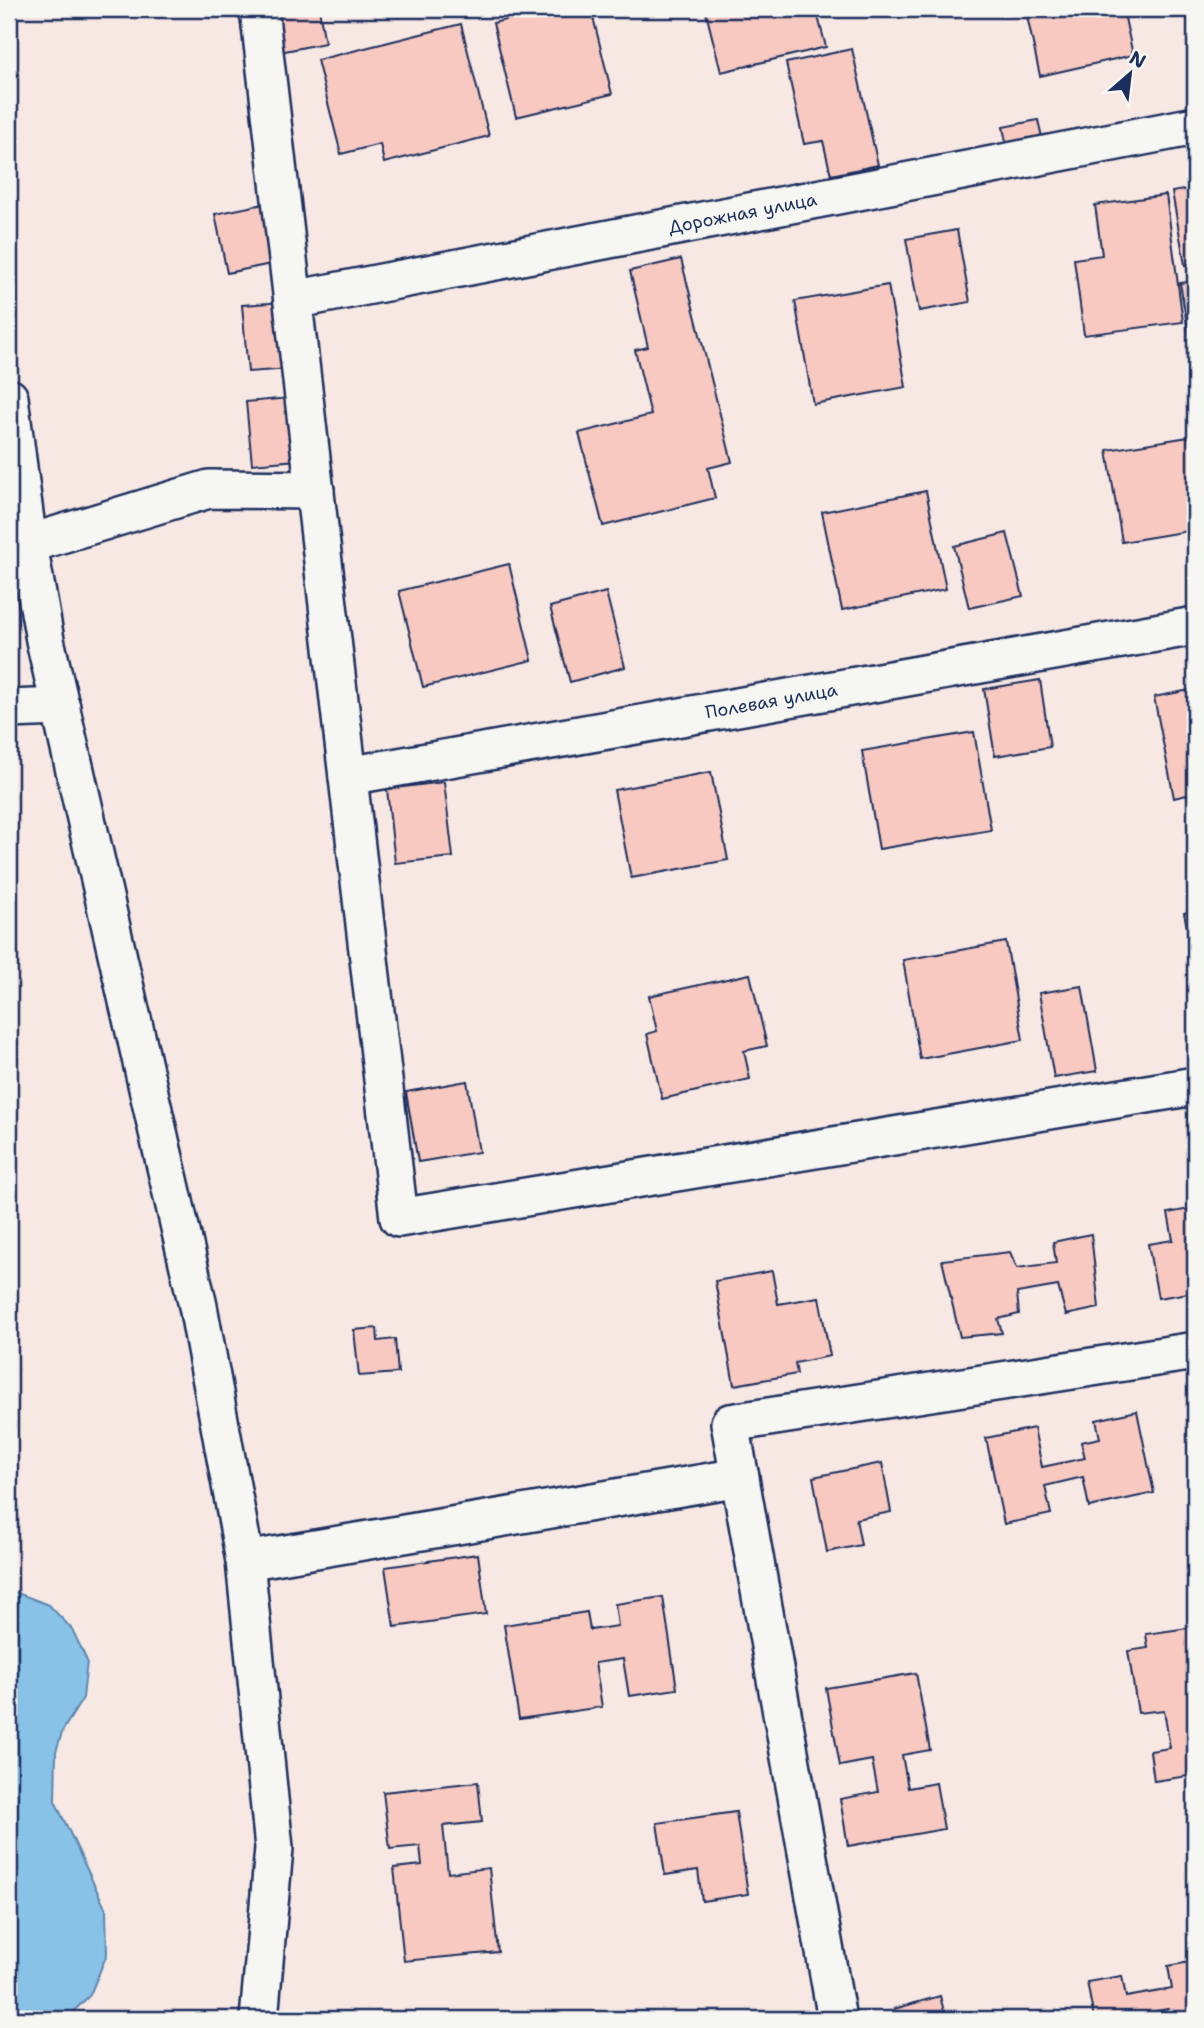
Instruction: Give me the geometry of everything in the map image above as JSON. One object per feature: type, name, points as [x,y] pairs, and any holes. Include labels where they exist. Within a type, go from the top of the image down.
[{"type":"street","points":[[259,9],[399,1218],[1195,1086]]},
{"type":"street","name":"Дорожная улица","points":[[293,299],[1195,126]]},
{"type":"street","points":[[9,398],[45,640],[198,1306],[245,1561],[274,1848],[259,2019]]},
{"type":"street","points":[[29,544],[209,489],[315,490]]},
{"type":"street","name":"Полевая улица","points":[[348,776],[1195,626]]},
{"type":"street","points":[[9,709],[61,707]]},
{"type":"street","points":[[837,2019],[730,1423],[1195,1351]]},
{"type":"street","points":[[245,1561],[740,1477]]},
{"type":"water","points":[[9,1592],[49,1605],[72,1629],[87,1661],[83,1698],[63,1730],[56,1751],[55,1801],[106,1910],[107,1954],[90,1995],[66,2019],[9,2019]]},
{"type":"building","points":[[266,9],[319,9],[325,43],[275,53]]},
{"type":"building","points":[[549,9],[591,9],[612,94],[516,117],[493,23]]},
{"type":"building","points":[[705,9],[816,9],[826,47],[721,72]]},
{"type":"building","points":[[1060,9],[1123,9],[1133,55],[1040,76],[1027,16]]},
{"type":"building","points":[[461,24],[489,136],[384,163],[380,144],[341,154],[317,60]]},
{"type":"building","points":[[852,49],[878,165],[831,175],[823,141],[804,144],[786,63]]},
{"type":"building","points":[[1038,120],[1045,150],[1009,157],[1003,127]]},
{"type":"building","points":[[1195,188],[1195,263],[1185,265],[1172,192]]},
{"type":"building","points":[[1166,195],[1183,322],[1084,335],[1074,259],[1102,255],[1095,205]]},
{"type":"building","points":[[264,204],[276,263],[227,273],[215,214]]},
{"type":"building","points":[[957,230],[970,302],[919,311],[906,239]]},
{"type":"building","points":[[681,259],[732,462],[708,468],[715,498],[603,526],[579,433],[651,415],[635,350],[648,347],[630,271]]},
{"type":"building","points":[[1195,281],[1195,371],[1180,283]]},
{"type":"building","points":[[888,285],[906,387],[813,404],[795,301]]},
{"type":"building","points":[[283,302],[290,369],[248,372],[242,305]]},
{"type":"building","points":[[290,398],[297,460],[252,464],[246,402]]},
{"type":"building","points":[[1195,436],[1195,530],[1122,542],[1107,450]]},
{"type":"building","points":[[926,491],[946,589],[842,610],[822,512]]},
{"type":"building","points":[[1007,533],[1023,596],[969,608],[954,546]]},
{"type":"building","points":[[509,564],[532,660],[423,687],[399,591]]},
{"type":"building","points":[[606,592],[625,667],[570,682],[550,607]]},
{"type":"building","points":[[1040,680],[1050,747],[995,756],[984,689]]},
{"type":"building","points":[[1195,689],[1195,793],[1174,798],[1154,697]]},
{"type":"building","points":[[974,732],[991,830],[879,849],[862,751]]},
{"type":"building","points":[[711,772],[728,860],[631,878],[614,790]]},
{"type":"building","points":[[444,782],[453,857],[395,863],[387,789]]},
{"type":"building","points":[[1195,910],[1195,964],[1184,913]]},
{"type":"building","points":[[1006,942],[1023,1040],[920,1059],[903,960]]},
{"type":"building","points":[[750,974],[767,1046],[744,1051],[750,1079],[662,1099],[647,1034],[657,1031],[649,996]]},
{"type":"building","points":[[1082,986],[1097,1071],[1054,1078],[1039,993]]},
{"type":"building","points":[[467,1081],[479,1152],[418,1162],[406,1092]]},
{"type":"building","points":[[1195,1208],[1195,1292],[1158,1298],[1148,1244],[1173,1240],[1168,1213]]},
{"type":"building","points":[[1091,1234],[1099,1308],[1066,1315],[1058,1286],[1017,1293],[1019,1314],[998,1319],[1002,1333],[960,1337],[942,1260],[1010,1252],[1017,1268],[1056,1263],[1053,1242]]},
{"type":"building","points":[[772,1271],[778,1304],[819,1297],[830,1356],[795,1363],[797,1374],[734,1385],[715,1281]]},
{"type":"building","points":[[377,1328],[378,1341],[395,1339],[398,1373],[359,1376],[354,1330]]},
{"type":"building","points":[[1137,1411],[1154,1493],[1089,1507],[1083,1477],[1045,1486],[1051,1514],[1004,1524],[986,1438],[1034,1428],[1042,1467],[1085,1458],[1081,1442],[1100,1438],[1096,1420]]},
{"type":"building","points":[[882,1463],[891,1512],[856,1519],[861,1545],[827,1552],[813,1477]]},
{"type":"building","points":[[478,1554],[486,1614],[394,1627],[385,1567]]},
{"type":"building","points":[[663,1597],[677,1689],[629,1696],[623,1659],[595,1663],[602,1707],[519,1719],[504,1625],[587,1612],[590,1630],[618,1626],[615,1604]]},
{"type":"building","points":[[1195,1627],[1195,1775],[1154,1781],[1150,1751],[1170,1748],[1164,1710],[1138,1713],[1128,1651],[1148,1648],[1146,1634]]},
{"type":"building","points":[[916,1673],[930,1750],[902,1755],[908,1788],[936,1783],[944,1829],[848,1846],[840,1799],[878,1792],[872,1760],[840,1766],[826,1688]]},
{"type":"building","points":[[478,1782],[482,1822],[443,1826],[448,1873],[489,1868],[498,1952],[404,1961],[394,1868],[422,1865],[420,1846],[390,1849],[383,1792]]},
{"type":"building","points":[[736,1812],[748,1894],[702,1901],[698,1870],[665,1875],[657,1823]]},
{"type":"building","points":[[1195,1961],[1195,2019],[1170,2019],[1168,2009],[1125,2017],[1126,2019],[1094,2019],[1087,1982],[1122,1976],[1126,1997],[1172,1989],[1168,1966]]},
{"type":"building","points":[[940,1996],[946,2019],[897,2019],[894,2009]]},
{"type":"building","points":[[978,2013],[980,2019],[955,2019]]}]
